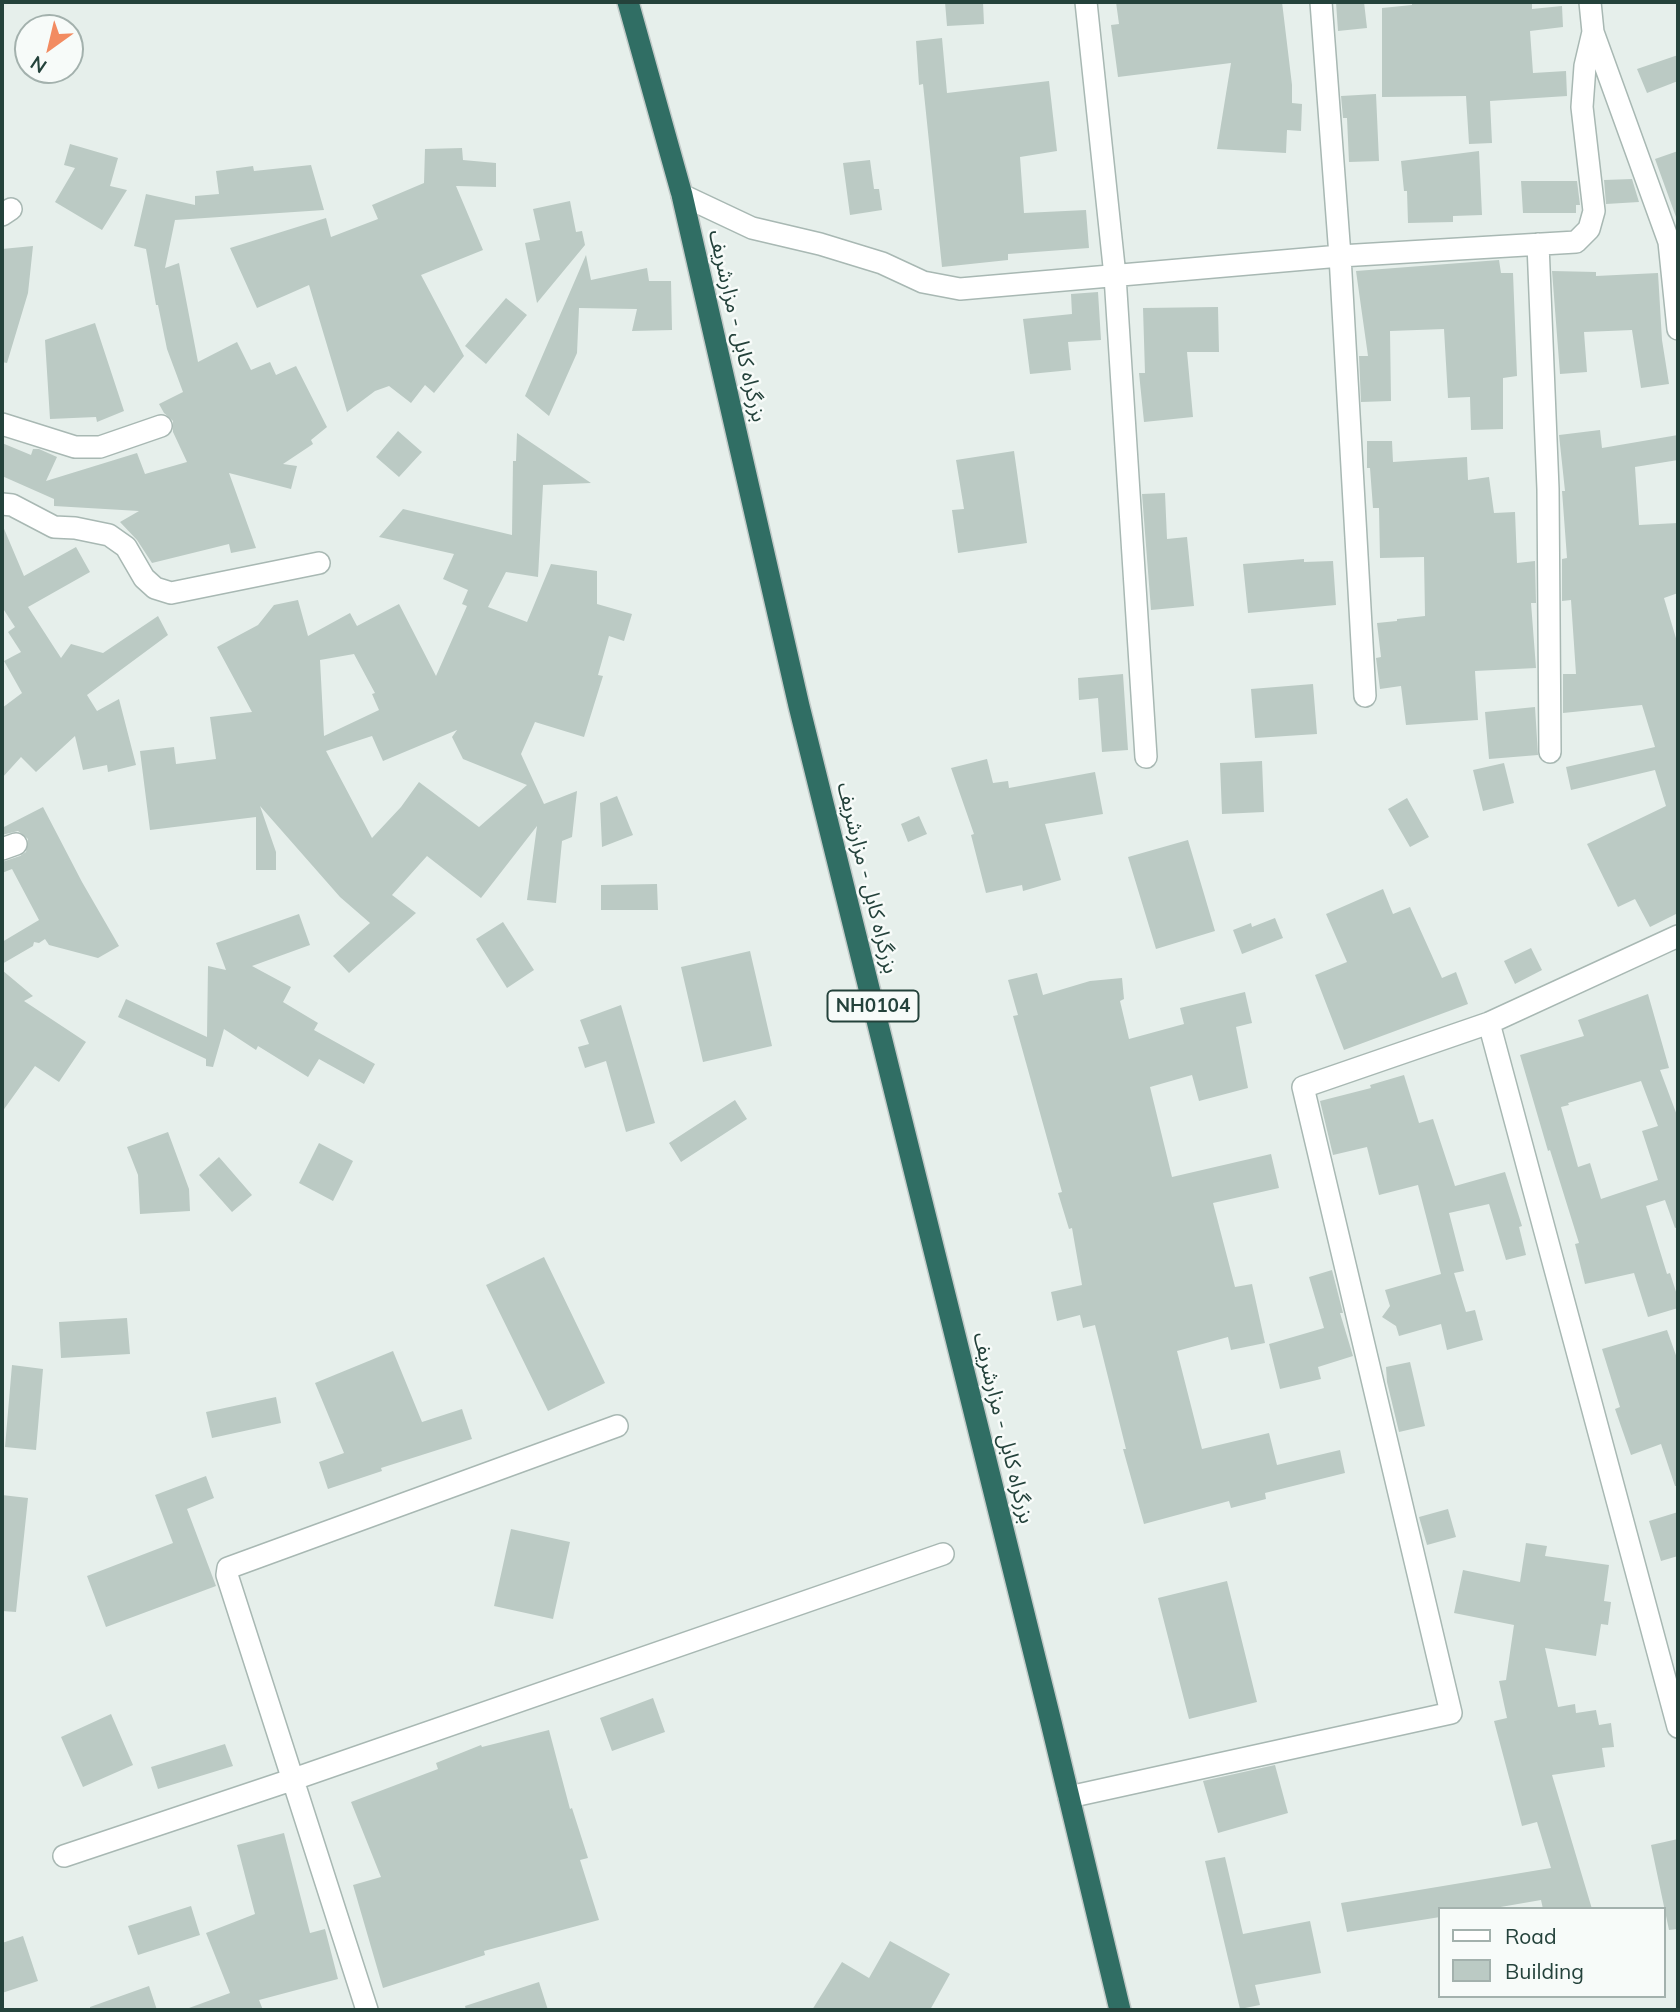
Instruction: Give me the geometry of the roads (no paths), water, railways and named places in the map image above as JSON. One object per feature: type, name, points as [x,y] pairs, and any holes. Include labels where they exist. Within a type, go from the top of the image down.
[{"type":"highway","name":"بزرگراه کابل - مزارشریف","points":[[628,2],[682,195],[799,706],[1120,2010]]},
{"type":"street","points":[[1086,2],[1115,275],[1146,757]]},
{"type":"street","points":[[1321,2],[1340,256],[1366,696]]},
{"type":"street","points":[[1590,2],[1594,32],[1669,243],[1678,329]]},
{"type":"street","points":[[682,195],[752,228],[820,244],[882,263],[923,282],[960,289],[1340,256],[1576,242],[1589,229],[1594,211],[1582,107],[1585,66],[1594,32]]},
{"type":"street","points":[[1538,244],[1548,489],[1550,752]]},
{"type":"street","points":[[2,424],[75,447],[100,447],[162,426]]},
{"type":"street","points":[[2,504],[12,505],[54,527],[109,535],[126,547],[144,579],[155,588],[172,593],[319,563]]},
{"type":"street","points":[[1069,1797],[1451,1713],[1303,1087],[1489,1023],[1678,936]]},
{"type":"street","points":[[1489,1023],[1678,1727]]},
{"type":"street","points":[[367,2010],[227,1575],[228,1568],[617,1426]]},
{"type":"street","points":[[64,1856],[943,1554]]}]
